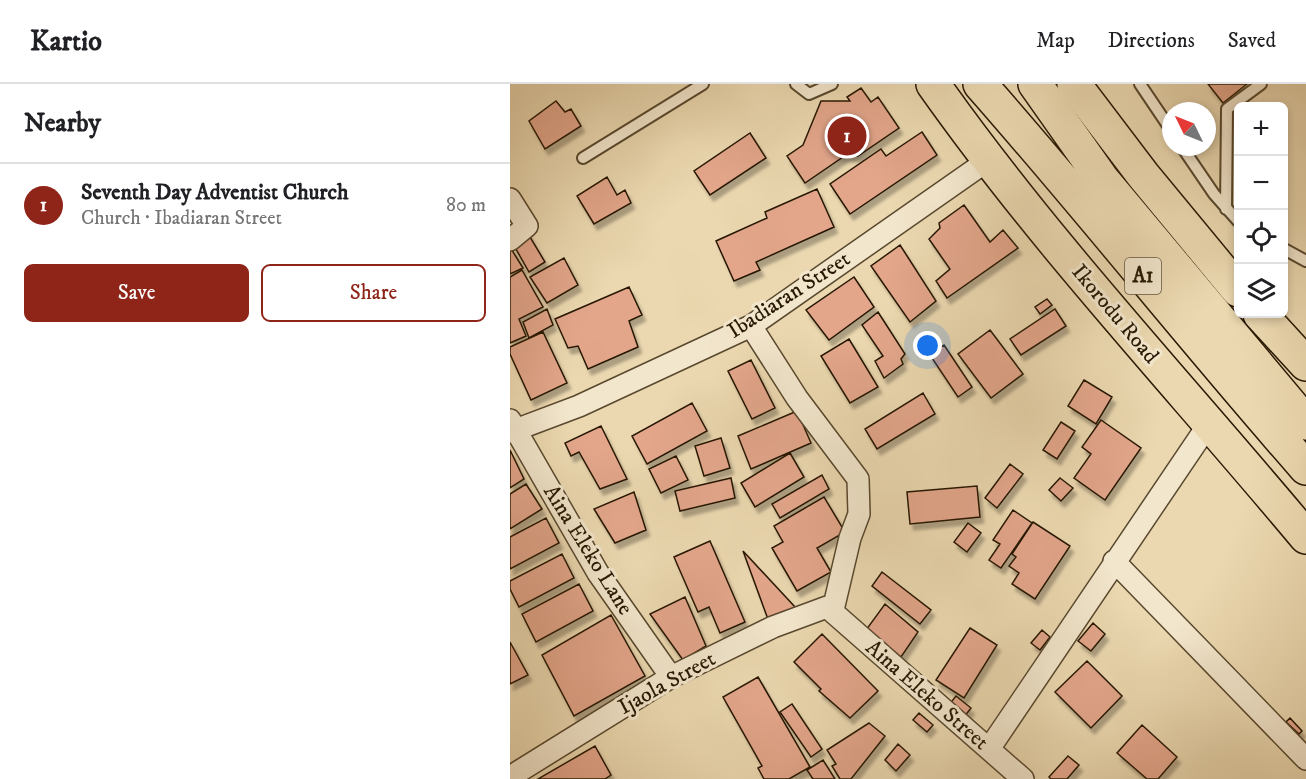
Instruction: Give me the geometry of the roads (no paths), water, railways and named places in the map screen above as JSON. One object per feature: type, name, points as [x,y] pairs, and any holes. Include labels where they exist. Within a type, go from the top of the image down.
[{"type":"main road","name":"Ikorodu Road","points":[[933,84],[987,160],[1208,425],[1306,537]]},
{"type":"main road","name":"Ikorodu Road","points":[[980,84],[1110,235],[1170,312],[1306,468]]},
{"type":"main road","name":"A1","points":[[1035,84],[1102,179],[1306,423]]},
{"type":"main road","points":[[1074,84],[1143,175],[1234,284]]},
{"type":"main road","points":[[1264,318],[1306,364]]},
{"type":"street","name":"Ibadiaran Street","points":[[512,427],[579,406],[751,326],[987,160]]},
{"type":"street","points":[[510,200],[528,226],[510,240]]},
{"type":"street","points":[[751,326],[797,398],[858,479],[859,514],[850,538],[832,610]]},
{"type":"street","points":[[989,749],[1208,425]]},
{"type":"street","name":"Aina Eleko Lane","points":[[512,427],[598,573],[671,677]]},
{"type":"street","points":[[1114,561],[1306,759]]},
{"type":"street","name":"Ijaola Street","points":[[510,777],[671,677],[783,623],[827,607],[832,610]]},
{"type":"street","name":"Aina Eleko Street","points":[[832,610],[1023,779]]},
{"type":"lane","points":[[583,158],[703,84]]},
{"type":"lane","points":[[796,84],[809,94],[832,84]]},
{"type":"lane","points":[[1140,84],[1162,117]]},
{"type":"lane","points":[[1226,209],[1227,109],[1261,84]]},
{"type":"lane","points":[[1188,156],[1226,209],[1234,216]]},
{"type":"lane","points":[[1288,251],[1306,261]]},
{"type":"place","name":"Seventh Day Adventist Church","points":[[847,136]]}]
